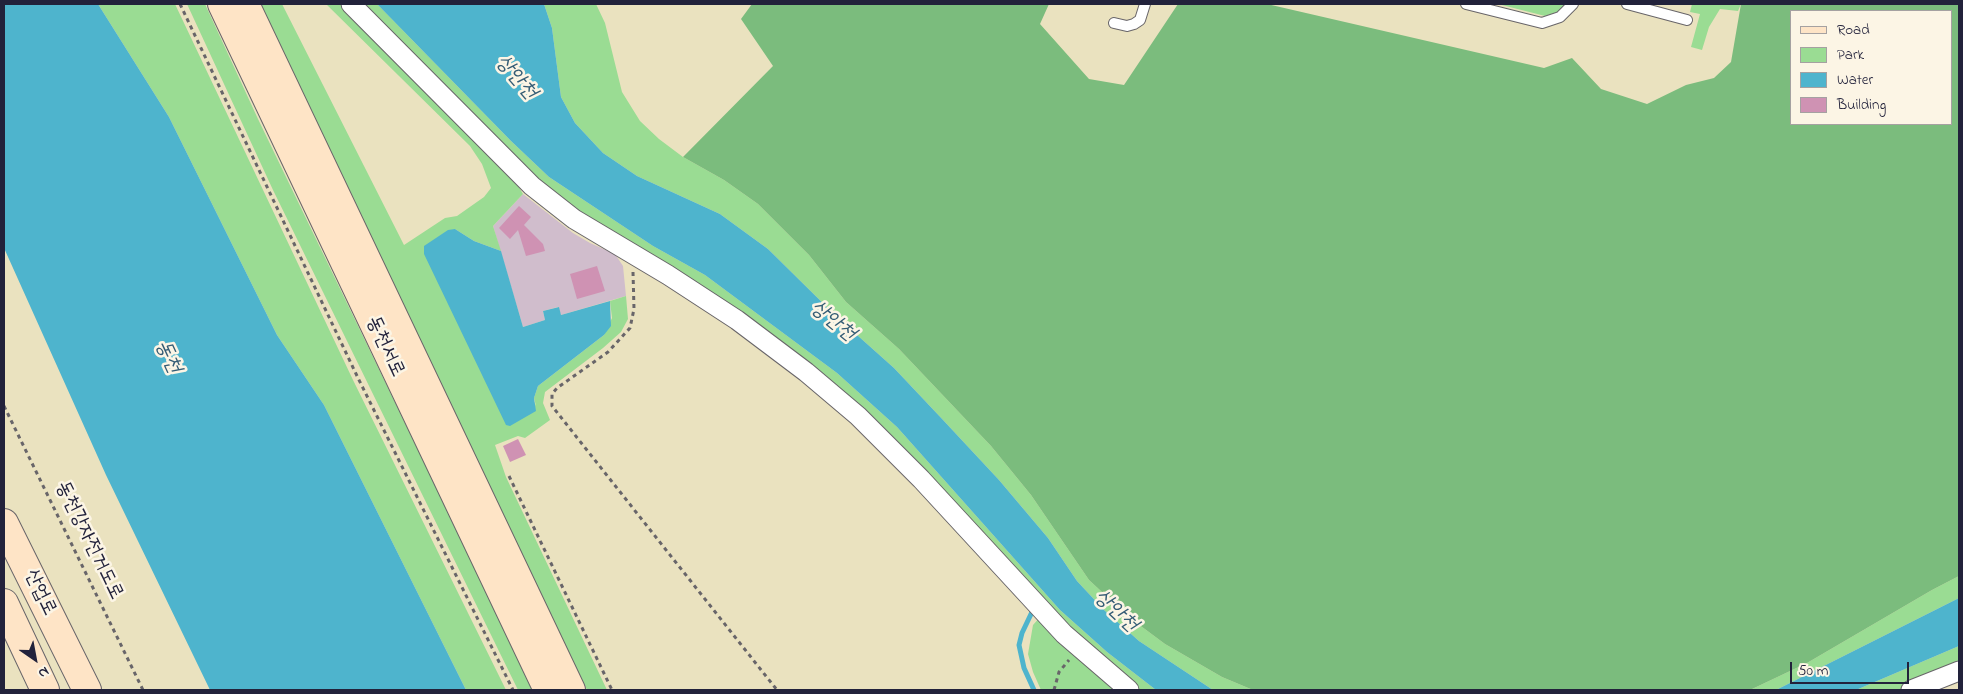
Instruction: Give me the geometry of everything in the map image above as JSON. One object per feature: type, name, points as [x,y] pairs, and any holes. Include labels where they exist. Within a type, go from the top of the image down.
[{"type":"main road","name":"동천서로","points":[[222,4],[548,690]]},
{"type":"main road","name":"동천서로","points":[[245,4],[571,690]]},
{"type":"main road","name":"산업로","points":[[4,523],[87,690]]},
{"type":"main road","name":"산업로","points":[[4,603],[45,690]]},
{"type":"street","points":[[351,4],[532,186],[574,219],[709,301],[766,341],[858,416],[916,473],[1019,586],[1079,648],[1129,690]]},
{"type":"street","points":[[1911,690],[1959,671]]},
{"type":"lane","points":[[1114,23],[1127,26],[1134,24],[1140,20],[1145,4]]},
{"type":"lane","points":[[1466,4],[1542,22],[1560,17],[1573,4]]},
{"type":"lane","points":[[1626,4],[1687,20]]},
{"type":"path","points":[[180,4],[358,378],[513,690]]},
{"type":"path","points":[[633,254],[634,309],[630,328],[608,352],[557,388],[552,394],[552,406],[777,690]]},
{"type":"path","name":"동천강자전거도로","points":[[4,406],[144,690]]},
{"type":"path","points":[[509,476],[612,690]]},
{"type":"path","points":[[1054,690],[1059,672],[1079,648]]},
{"type":"shaded area","points":[[523,194],[573,233],[615,254],[623,266],[626,296],[561,315],[558,307],[543,311],[545,320],[523,327],[493,226]]},
{"type":"green space","points":[[98,4],[175,4],[353,380],[506,690],[466,690],[324,405],[277,335],[169,117]]},
{"type":"green space","points":[[187,4],[205,4],[258,119],[534,690],[518,690],[273,190]]},
{"type":"green space","points":[[260,4],[282,4],[404,245],[445,218],[457,216],[484,197],[491,188],[482,164],[470,146],[326,4],[345,4],[513,177],[523,194],[493,226],[501,251],[474,241],[455,229],[536,406],[534,398],[538,386],[604,335],[612,318],[610,301],[626,296],[628,319],[621,332],[545,392],[543,403],[550,420],[525,438],[518,436],[495,445],[506,477],[607,690],[587,690]]},
{"type":"green space","points":[[356,4],[377,4],[511,141],[549,177],[653,246],[705,275],[837,373],[897,427],[1060,610],[1107,652],[1156,690],[1136,690],[1092,656],[886,437],[551,194]]},
{"type":"green space","points":[[544,4],[596,4],[605,23],[622,92],[640,121],[659,139],[683,157],[724,180],[758,204],[809,255],[846,302],[899,349],[991,446],[1031,495],[1089,580],[1130,618],[1165,644],[1222,677],[1253,690],[1213,690],[1139,641],[1104,610],[1077,581],[1048,538],[999,480],[894,368],[838,318],[768,249],[720,214],[637,176],[603,153],[575,123],[561,97],[552,28]]},
{"type":"green space","points":[[752,4],[1049,4],[1040,24],[1089,79],[1124,85],[1178,4],[1267,4],[1544,68],[1572,58],[1601,89],[1647,104],[1686,85],[1714,78],[1731,62],[1741,4],[1959,4],[1959,576],[1807,663],[1750,690],[1253,690],[1222,677],[1165,644],[1130,618],[1089,580],[1031,495],[991,446],[899,349],[846,302],[809,255],[758,204],[724,180],[683,157],[773,66],[741,19]]},
{"type":"green space","points":[[1498,4],[1566,4],[1557,12],[1545,16]]},
{"type":"green space","points":[[1692,4],[1741,4],[1738,11],[1720,9],[1709,27],[1702,50],[1691,47],[1700,14],[1690,12]]},
{"type":"green space","points":[[1959,576],[1959,598],[1776,690],[1750,690],[1807,663]]},
{"type":"green space","points":[[1041,616],[1121,690],[1041,690],[1028,654],[1033,625]]},
{"type":"green space","points":[[1959,646],[1959,666],[1899,690],[1856,690]]},
{"type":"water","name":"동천","points":[[4,4],[98,4],[169,117],[277,335],[324,405],[466,690],[210,690],[106,475],[4,248]]},
{"type":"water","name":"상안천","points":[[377,4],[544,4],[552,28],[561,97],[575,123],[603,153],[637,176],[720,214],[768,249],[838,318],[894,368],[999,480],[1048,538],[1077,581],[1104,610],[1139,641],[1213,690],[1156,690],[1107,652],[1060,610],[897,427],[837,373],[705,275],[653,246],[549,177],[511,141]]},
{"type":"water","points":[[455,229],[474,241],[501,251],[523,327],[545,320],[543,311],[559,307],[561,315],[610,301],[611,326],[604,335],[538,386],[534,398],[536,411],[510,426],[506,425],[424,254],[424,246],[448,230]]},
{"type":"water","points":[[1959,598],[1959,646],[1856,690],[1776,690]]},
{"type":"building","points":[[519,206],[531,217],[524,225],[543,244],[545,251],[526,256],[518,230],[510,239],[499,228]]},
{"type":"building","points":[[597,266],[605,291],[577,299],[570,274]]},
{"type":"building","points":[[518,439],[526,455],[510,462],[503,446]]},
{"type":"waterway","points":[[1032,612],[1022,633],[1019,645],[1024,668],[1034,690]]}]
